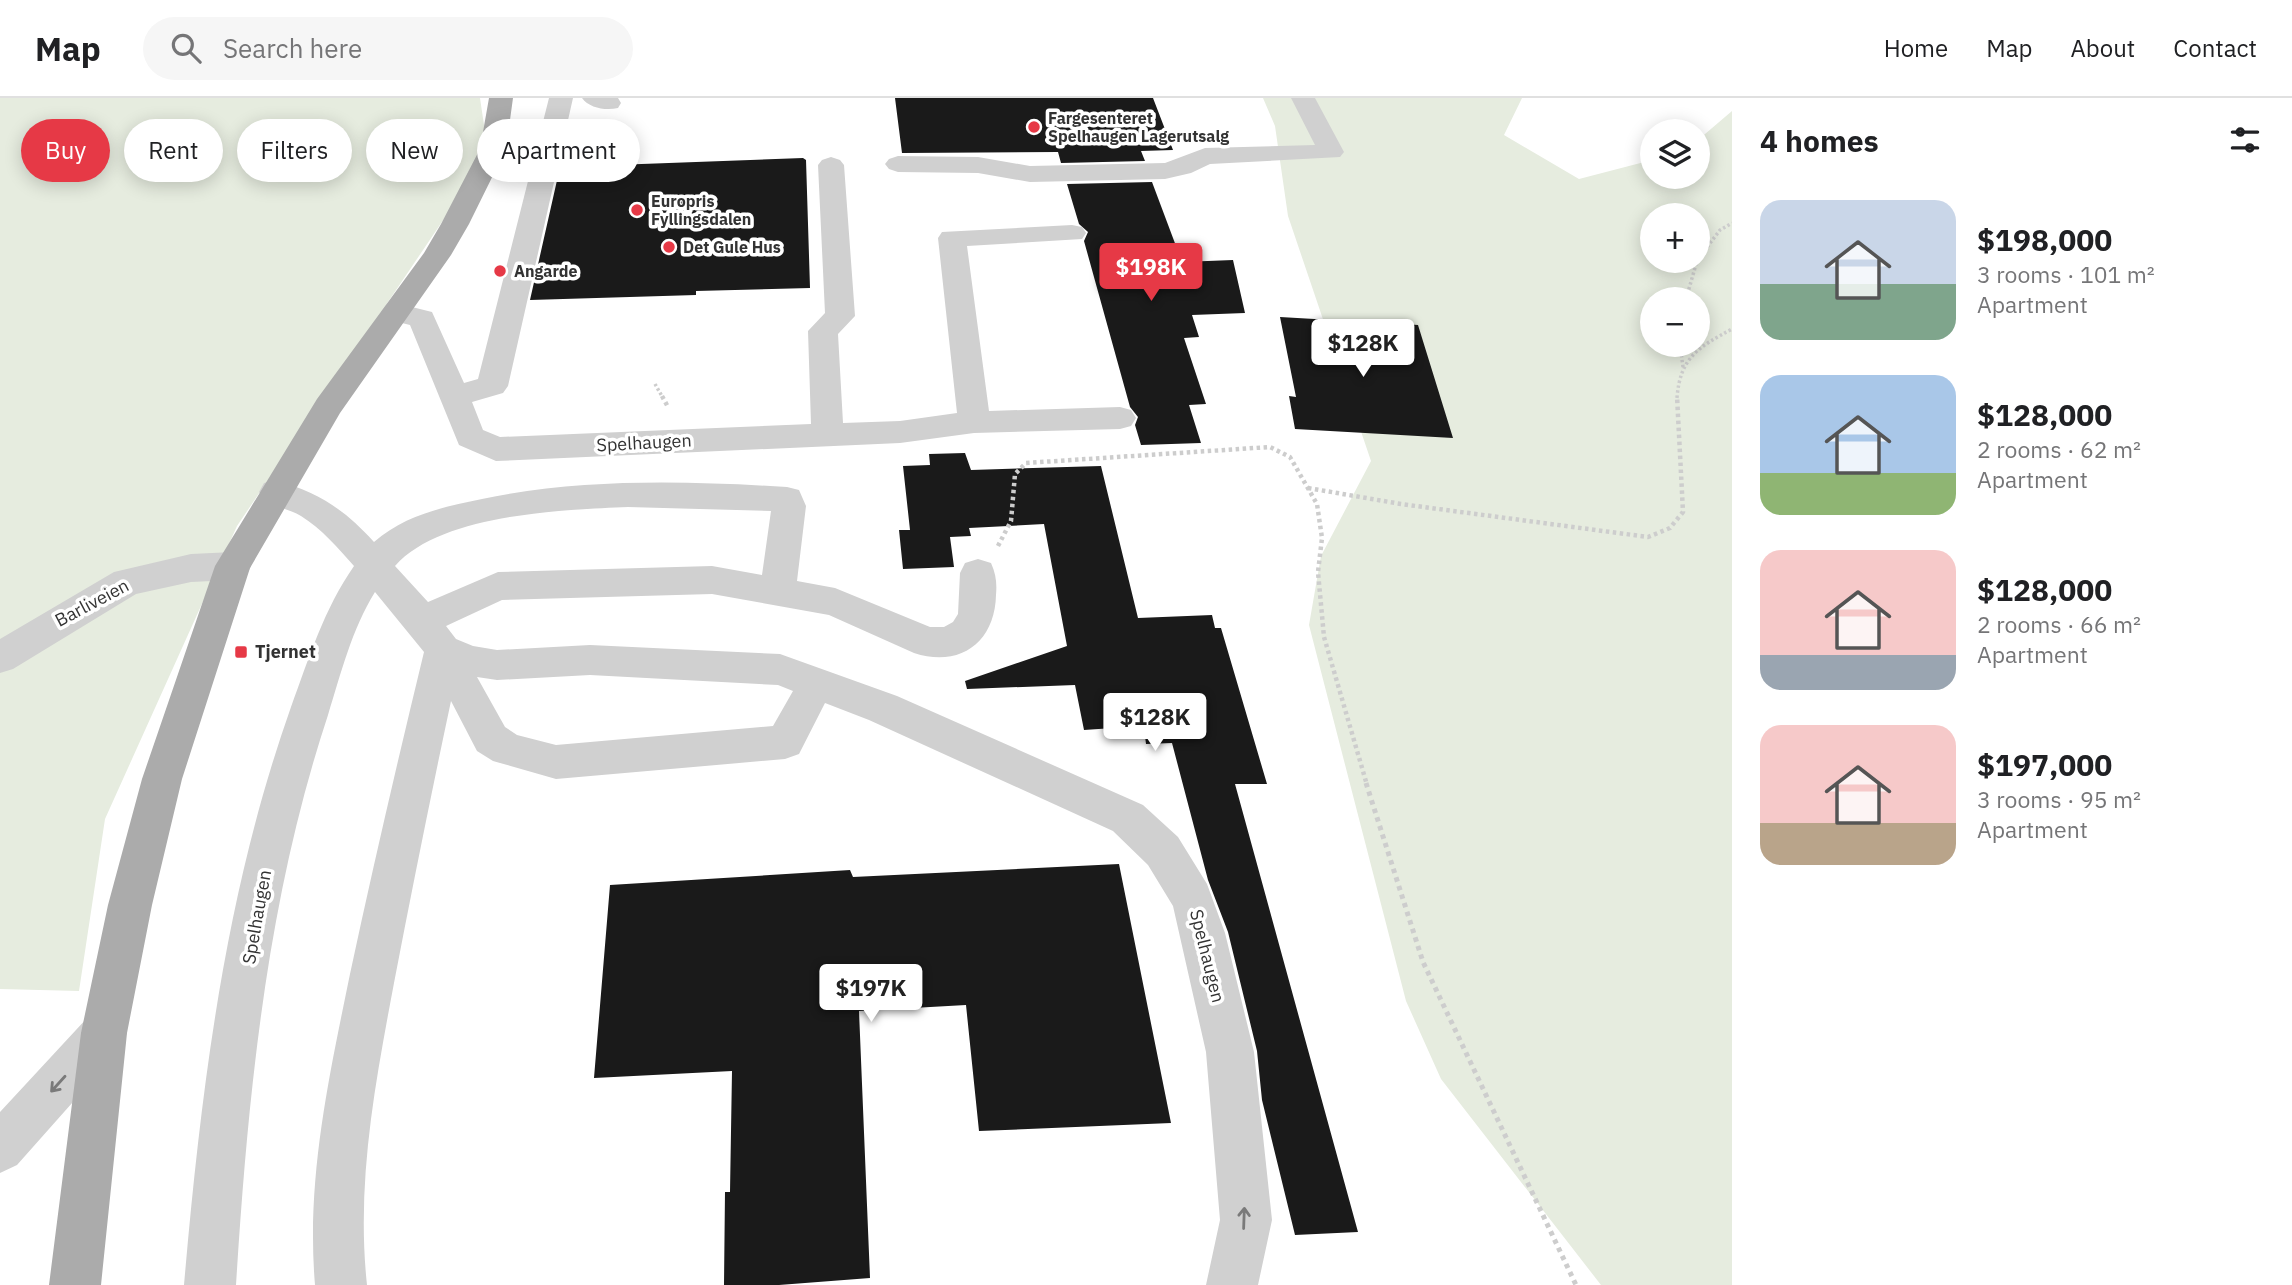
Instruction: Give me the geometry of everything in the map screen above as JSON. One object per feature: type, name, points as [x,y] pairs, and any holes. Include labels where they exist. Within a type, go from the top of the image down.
[{"type":"main road","points":[[75,1285],[104,1033],[130,905],[162,779],[233,566],[328,407],[438,255],[481,179],[493,149],[501,98]]},
{"type":"street","points":[[454,396],[492,386],[561,98]]},
{"type":"street","points":[[898,164],[978,165],[1030,174],[1165,171],[1182,167],[1205,156],[1331,152],[1303,98]]},
{"type":"street","points":[[827,435],[824,331],[841,316],[831,165]]},
{"type":"street","points":[[974,422],[952,238],[1072,233]]},
{"type":"street","name":"Spelhaugen","points":[[396,312],[422,320],[470,437],[496,449],[900,432],[974,422],[1120,418]]},
{"type":"street","name":"Spelhaugen","points":[[276,492],[312,506],[342,529],[433,635],[491,738],[507,749],[556,762],[785,742],[816,684]]},
{"type":"street","name":"Spelhaugen","points":[[210,1285],[228,1083],[262,882],[279,810],[337,630],[348,606],[381,559],[396,543],[415,531],[443,520],[550,500],[665,493],[787,499],[789,506],[778,590]]},
{"type":"street","name":"Barliveien","points":[[0,657],[127,582],[191,568],[233,566]]},
{"type":"street","points":[[341,1285],[338,1206],[350,1089],[396,858],[433,635],[498,586],[519,583],[712,580],[835,602],[927,642],[942,643],[959,639],[976,617],[980,604],[978,573]]},
{"type":"street","name":"Spelhaugen","points":[[433,635],[470,661],[497,665],[590,660],[780,670],[883,708],[1128,818],[1163,851],[1192,898],[1203,933],[1230,1052],[1246,1220],[1232,1285]]},
{"type":"street","points":[[0,1148],[104,1033]]},
{"type":"path","points":[[1710,243],[1720,230],[1732,223]]},
{"type":"path","points":[[1683,367],[1699,348],[1732,329]]},
{"type":"path","points":[[1308,488],[1401,504],[1648,537],[1670,527],[1683,512],[1677,397],[1683,367],[1682,357]]},
{"type":"path","points":[[978,573],[982,561],[1009,530],[1012,482],[1017,470],[1026,463],[1038,460],[1191,454],[1270,447],[1290,457],[1317,504],[1322,538],[1318,572],[1324,637],[1348,727],[1423,962],[1576,1285]]},
{"type":"shaded area","points":[[0,98],[480,98],[483,119],[477,119],[477,170],[237,526],[105,819],[79,991],[0,989]]},
{"type":"shaded area","points":[[1263,98],[1522,98],[1504,135],[1579,179],[1640,163],[1640,189],[1710,189],[1710,130],[1732,111],[1732,1285],[1601,1285],[1441,1079],[1406,1001],[1309,625],[1321,556],[1371,461],[1288,216],[1275,126]]},
{"type":"building","points":[[895,98],[1153,98],[1173,150],[1141,151],[1145,161],[1061,163],[1058,152],[902,153]]},
{"type":"building","points":[[806,160],[810,288],[696,291],[696,295],[530,300],[557,182],[640,182],[640,164]]},
{"type":"building","points":[[1152,182],[1182,262],[1233,260],[1245,313],[1192,315],[1199,337],[1184,338],[1206,404],[1189,405],[1201,443],[1141,445],[1135,425],[1138,417],[1130,407],[1084,241],[1088,232],[1079,224],[1067,184]]},
{"type":"building","points":[[1280,317],[1418,325],[1453,438],[1295,429],[1289,396],[1296,397]]},
{"type":"building","points":[[965,453],[971,470],[1101,466],[1138,618],[1212,615],[1215,628],[1221,628],[1267,784],[1235,784],[1358,1232],[1295,1235],[1262,1100],[1257,1051],[1228,932],[1208,880],[1172,743],[1146,744],[1145,736],[1130,736],[1128,727],[1084,730],[1075,685],[967,689],[965,681],[1067,646],[1044,524],[969,528],[971,536],[950,537],[954,567],[903,569],[899,530],[910,530],[903,466],[930,465],[929,454]]},
{"type":"building","points":[[1119,864],[1171,1123],[979,1131],[966,1005],[859,1011],[870,1278],[779,1285],[724,1285],[725,1192],[730,1192],[732,1071],[594,1078],[610,885],[850,870],[853,877]]},
{"type":"place","name":"Fargesenteret Spelhaugen Lagerutsalg","points":[[1034,127]]},
{"type":"place","name":"Europris Fyllingsdalen","points":[[637,210]]},
{"type":"place","name":"Det Gule Hus","points":[[669,247]]},
{"type":"place","name":"Angarde","points":[[500,271]]},
{"type":"place","name":"Tjernet","points":[[241,652]]}]
